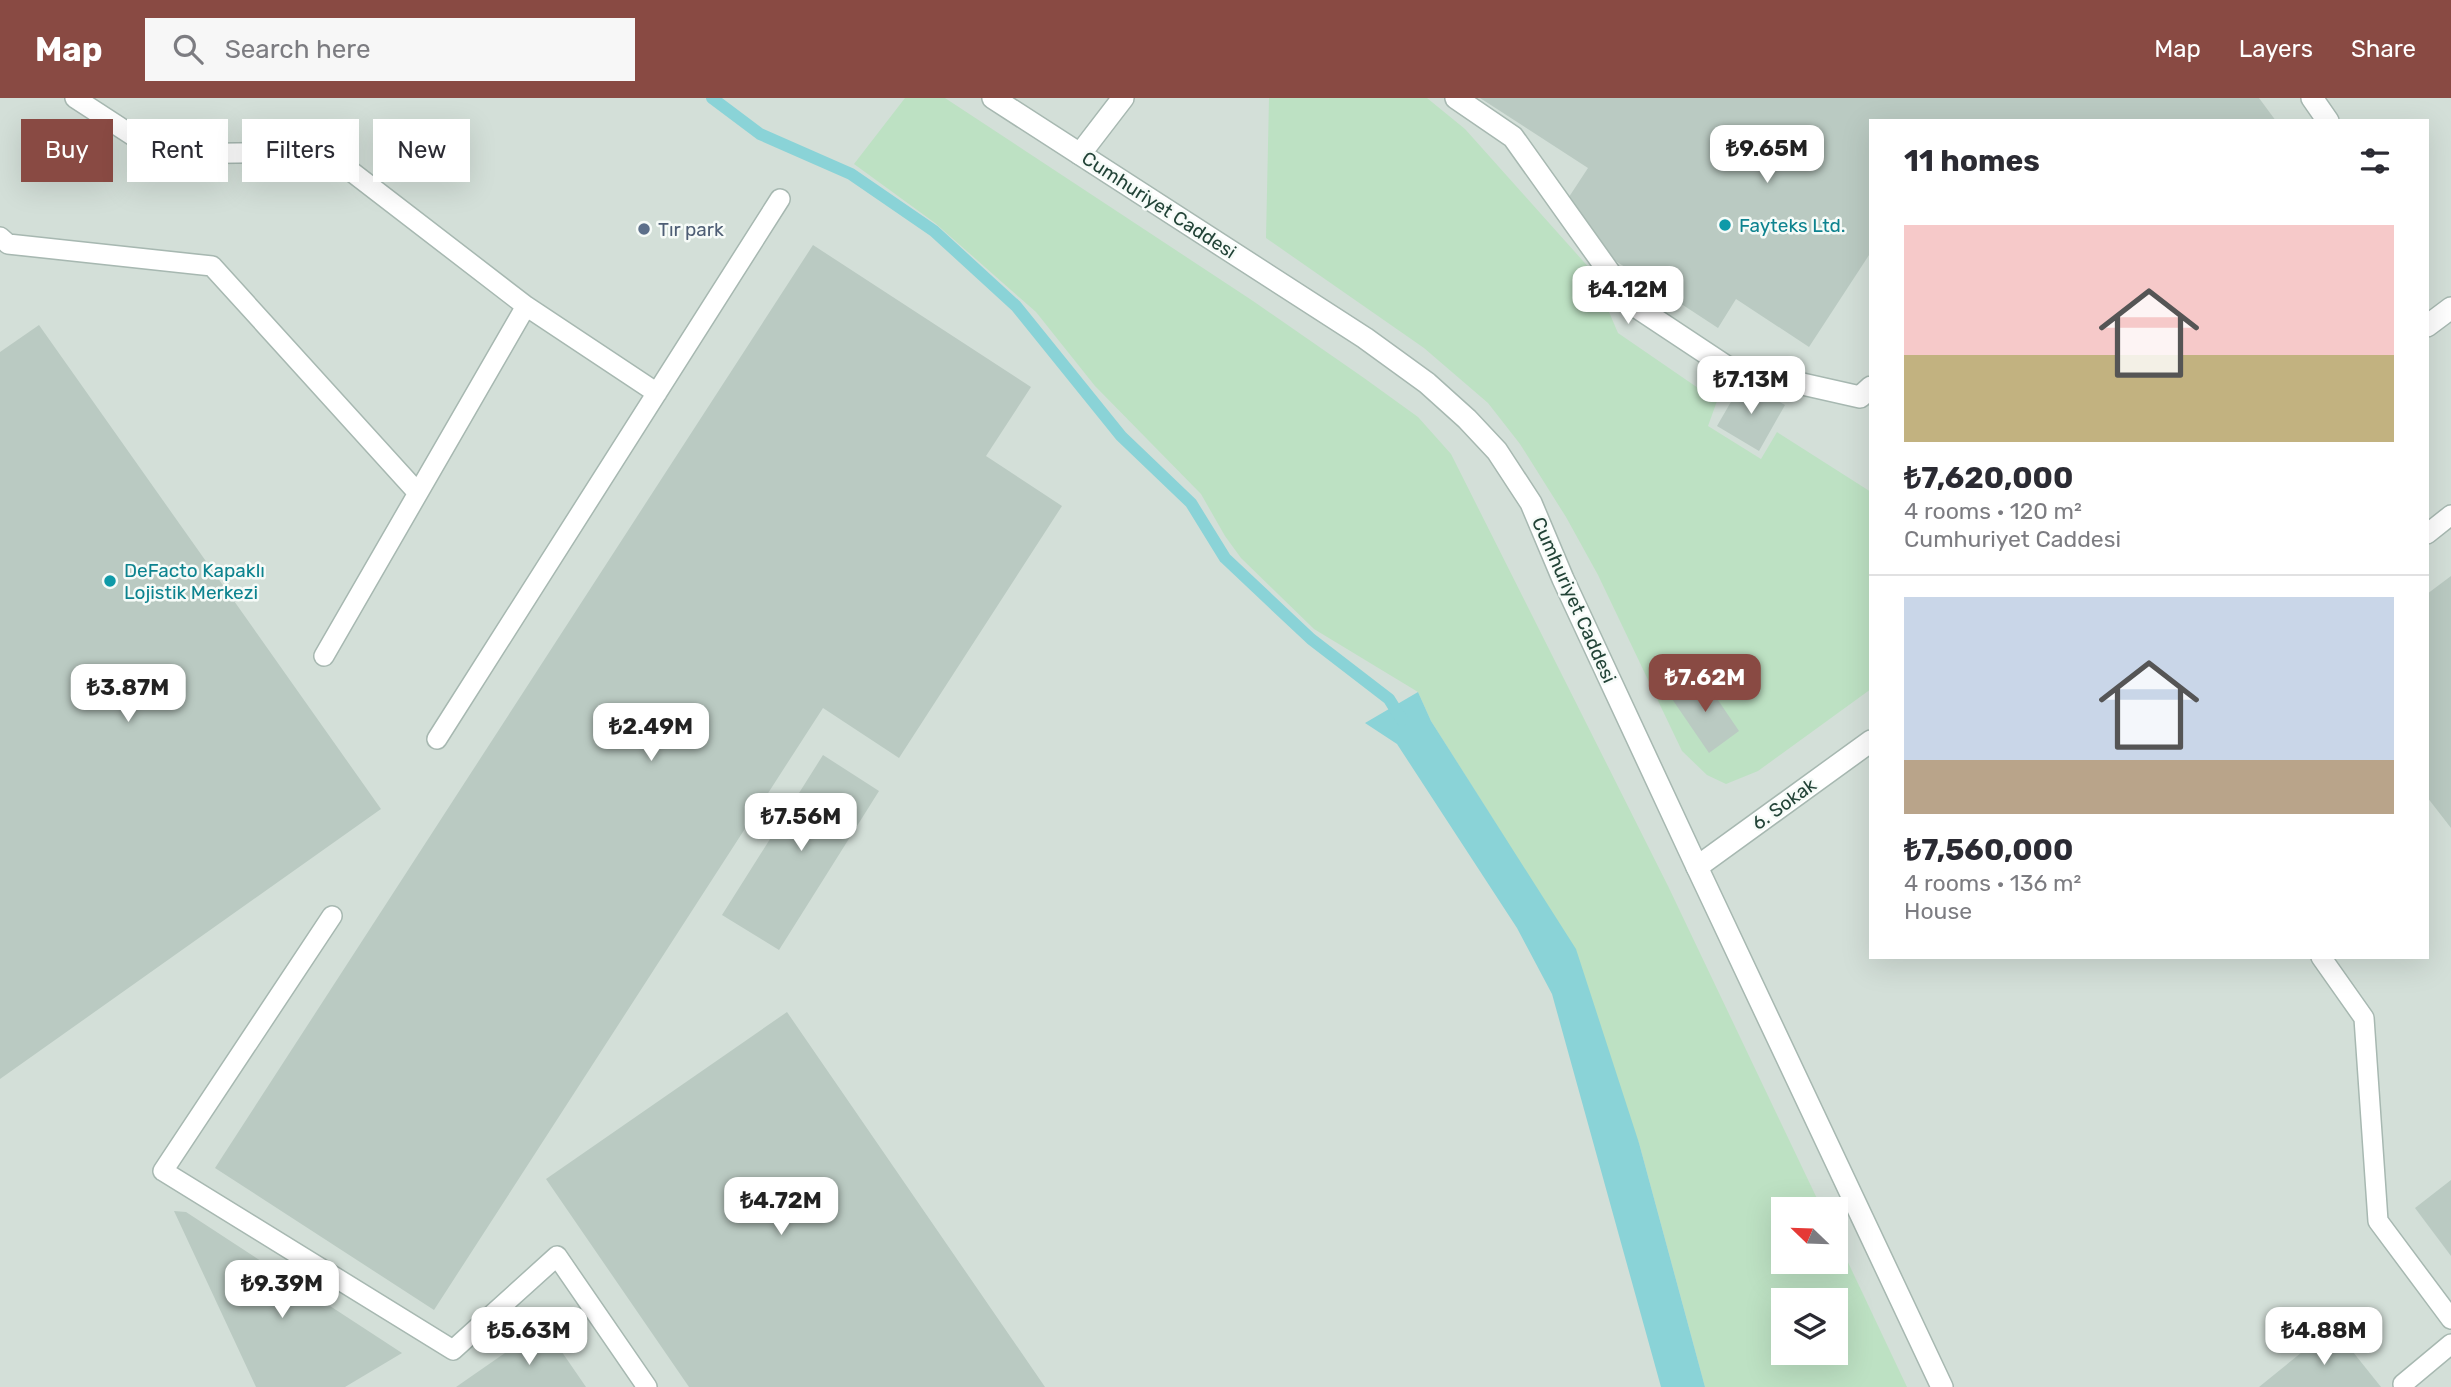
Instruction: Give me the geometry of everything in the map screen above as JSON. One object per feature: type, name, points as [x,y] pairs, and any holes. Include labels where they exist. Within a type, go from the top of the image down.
[{"type":"street","name":"Cumhuriyet Caddesi","points":[[993,98],[1365,338],[1427,383],[1497,451],[1531,503],[1563,579],[1942,1387]]},
{"type":"street","points":[[1080,154],[1123,98]]},
{"type":"street","points":[[1456,98],[1513,137],[1632,304],[1727,367],[1860,397],[1869,389]]},
{"type":"street","points":[[2312,98],[2327,119]]},
{"type":"street","points":[[2429,324],[2451,308]]},
{"type":"street","name":"6. Sokak","points":[[1697,867],[1869,742]]},
{"type":"lane","points":[[75,98],[161,154],[326,152],[526,306],[657,393]]},
{"type":"lane","points":[[437,739],[780,199]]},
{"type":"lane","points":[[0,237],[8,244],[212,266],[418,493]]},
{"type":"lane","points":[[324,656],[526,306]]},
{"type":"lane","points":[[2429,532],[2451,515]]},
{"type":"lane","points":[[332,916],[163,1171],[453,1350],[557,1256],[647,1387]]},
{"type":"lane","points":[[2323,959],[2364,1018],[2378,1221],[2451,1319]]},
{"type":"lane","points":[[2403,1384],[2451,1344]]},
{"type":"shaded area","points":[[0,98],[2451,98],[2451,1387],[0,1387]]},
{"type":"green space","points":[[905,98],[945,98],[1253,301],[1364,378],[1418,417],[1451,454],[1668,886],[1816,1197],[1771,1197],[1771,1274],[1848,1274],[1848,1262],[1907,1387],[1705,1387],[1639,1143],[1501,832],[1431,721],[1418,692],[1314,629],[1241,558],[1201,494],[1095,386],[1036,312],[935,223],[854,164]]},
{"type":"green space","points":[[1269,98],[1427,98],[1465,129],[1600,280],[1606,305],[1618,333],[1717,401],[1708,426],[1761,459],[1777,432],[1869,491],[1869,690],[1758,771],[1726,784],[1707,775],[1682,751],[1598,575],[1566,517],[1520,444],[1488,403],[1424,348],[1266,238]]},
{"type":"water","points":[[1418,692],[1431,721],[1576,949],[1639,1143],[1705,1387],[1661,1387],[1552,994],[1517,928],[1397,744],[1365,723]]},
{"type":"building","name":"Fayteks Ltd.","points":[[1480,98],[2259,98],[2275,119],[1869,119],[1869,255],[1809,347],[1736,299],[1718,328],[1573,233],[1584,217],[1565,203],[1588,168]]},
{"type":"building","points":[[813,245],[1031,387],[986,456],[1062,506],[899,758],[823,708],[434,1310],[215,1168]]},
{"type":"building","name":"DeFacto Kapaklı Lojistik Merkezi","points":[[39,325],[381,809],[0,1079],[0,352]]},
{"type":"building","points":[[1743,381],[1785,405],[1759,451],[1717,426]]},
{"type":"building","points":[[2451,576],[2451,828],[2429,800],[2429,592]]},
{"type":"building","points":[[1701,675],[1739,731],[1709,753],[1670,696]]},
{"type":"building","points":[[823,755],[879,791],[779,950],[722,915]]},
{"type":"building","points":[[787,1012],[1045,1387],[689,1387],[546,1179]]},
{"type":"building","points":[[2451,1180],[2451,1256],[2415,1208]]},
{"type":"building","points":[[174,1211],[186,1212],[402,1353],[345,1387],[256,1387]]},
{"type":"building","points":[[544,1326],[586,1387],[456,1387]]},
{"type":"building","points":[[2333,1327],[2381,1387],[2259,1387]]},
{"type":"waterway","points":[[712,98],[760,134],[851,174],[934,231],[1016,306],[1121,436],[1191,503],[1225,558],[1311,639],[1389,699],[1402,720]]},
{"type":"place","name":"Fayteks Ltd.","points":[[1725,225]]},
{"type":"place","name":"Tır park","points":[[644,229]]},
{"type":"place","name":"DeFacto Kapaklı Lojistik Merkezi","points":[[110,581]]}]
